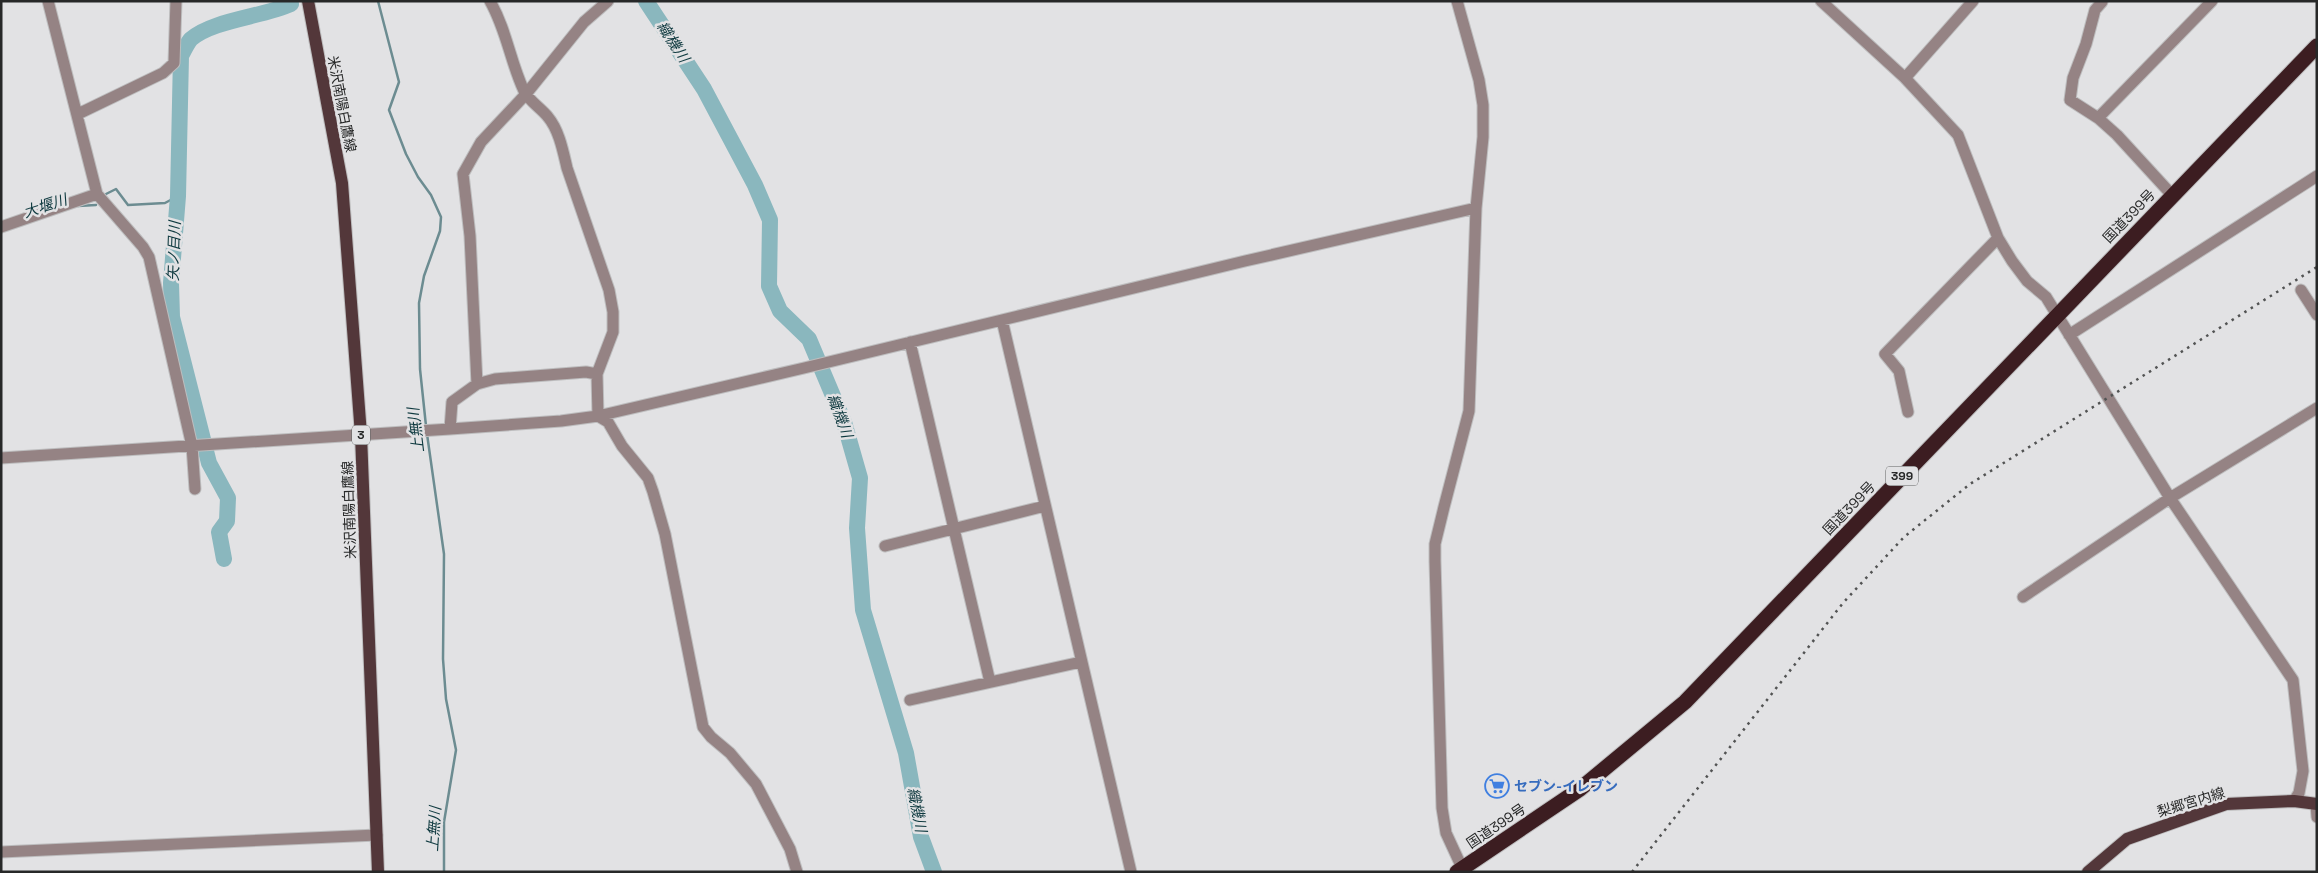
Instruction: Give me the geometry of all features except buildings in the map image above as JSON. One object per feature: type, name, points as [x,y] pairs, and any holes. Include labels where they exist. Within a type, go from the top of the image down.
[{"type":"highway","name":"国道399号","points":[[1461,870],[1580,789],[1685,702],[2317,46]]},
{"type":"main road","name":"米沢南陽白鷹線","points":[[308,1],[342,183],[361,435],[378,872]]},
{"type":"main road","name":"梨郷宮内線","points":[[2088,872],[2127,839],[2226,804],[2294,800],[2316,804]]},
{"type":"street","points":[[48,1],[97,194],[143,247],[149,258],[192,446],[195,489]]},
{"type":"street","points":[[78,114],[163,73],[174,64],[176,1]]},
{"type":"street","points":[[490,1],[501,21],[513,67],[526,94],[548,117],[562,147],[567,168],[609,290],[613,312],[612,332],[597,374],[598,416]]},
{"type":"street","points":[[477,384],[470,236],[463,174],[481,142],[526,94],[584,22],[608,1]]},
{"type":"street","points":[[1457,1],[1470,45],[1483,105],[1482,151],[1476,208],[1469,411],[1444,507],[1436,544],[1435,562],[1442,808],[1446,832],[1461,870]]},
{"type":"street","points":[[1820,1],[1905,78],[1958,134],[1998,238],[2022,275],[2046,296],[2170,498],[2293,680],[2303,771],[2299,793],[2294,800]]},
{"type":"street","points":[[1905,78],[1974,1]]},
{"type":"street","points":[[2098,118],[2212,1]]},
{"type":"street","points":[[2102,2],[2095,10],[2086,44],[2070,86],[2070,100],[2098,118],[2117,135],[2172,196]]},
{"type":"street","points":[[2069,335],[2317,176]]},
{"type":"street","points":[[1,227],[97,194]]},
{"type":"street","points":[[1,458],[450,430],[598,416],[1244,261],[1476,208]]},
{"type":"street","points":[[1908,412],[1899,371],[1885,354],[1998,238]]},
{"type":"street","points":[[2301,290],[2317,315]]},
{"type":"street","points":[[1002,320],[1131,872]]},
{"type":"street","points":[[910,342],[990,682]]},
{"type":"street","points":[[450,430],[452,402],[477,384],[495,379],[586,372],[597,374]]},
{"type":"street","points":[[2023,597],[2170,498],[2317,408]]},
{"type":"street","points":[[598,416],[608,422],[622,446],[648,478],[653,492],[666,534],[703,726],[711,737],[730,753],[756,784],[790,849],[797,872]]},
{"type":"street","points":[[885,546],[1044,506]]},
{"type":"street","points":[[910,700],[1081,662]]},
{"type":"street","points":[[2316,804],[2317,817]]},
{"type":"street","points":[[1,852],[377,835]]},
{"type":"waterway","name":"上無川","points":[[378,1],[399,82],[389,110],[406,154],[418,177],[431,195],[441,217],[440,231],[424,276],[419,303],[420,369],[426,426]]},
{"type":"waterway","name":"織機川","points":[[646,1],[704,89],[755,185],[770,220],[769,286],[780,311],[809,339],[844,422],[860,478],[857,528],[863,610],[906,753],[921,837],[934,872]]},
{"type":"waterway","name":"矢ノ目川","points":[[224,559],[219,532],[227,521],[228,498],[209,463],[172,317],[171,283],[178,196],[181,56],[191,39],[212,27],[291,4]]},
{"type":"waterway","name":"大堰川","points":[[106,194],[116,189],[128,205],[165,203],[178,196]]},
{"type":"waterway","name":"大堰川","points":[[78,206],[96,205]]},
{"type":"waterway","name":"上無川","points":[[427,434],[444,554],[443,659],[446,699],[456,750],[444,822],[444,872]]},
{"type":"railway","points":[[1632,872],[1843,603],[1904,537],[1970,484],[2317,267]]},
{"type":"place","name":"セブン-イレブン","points":[[1497,786]]}]
